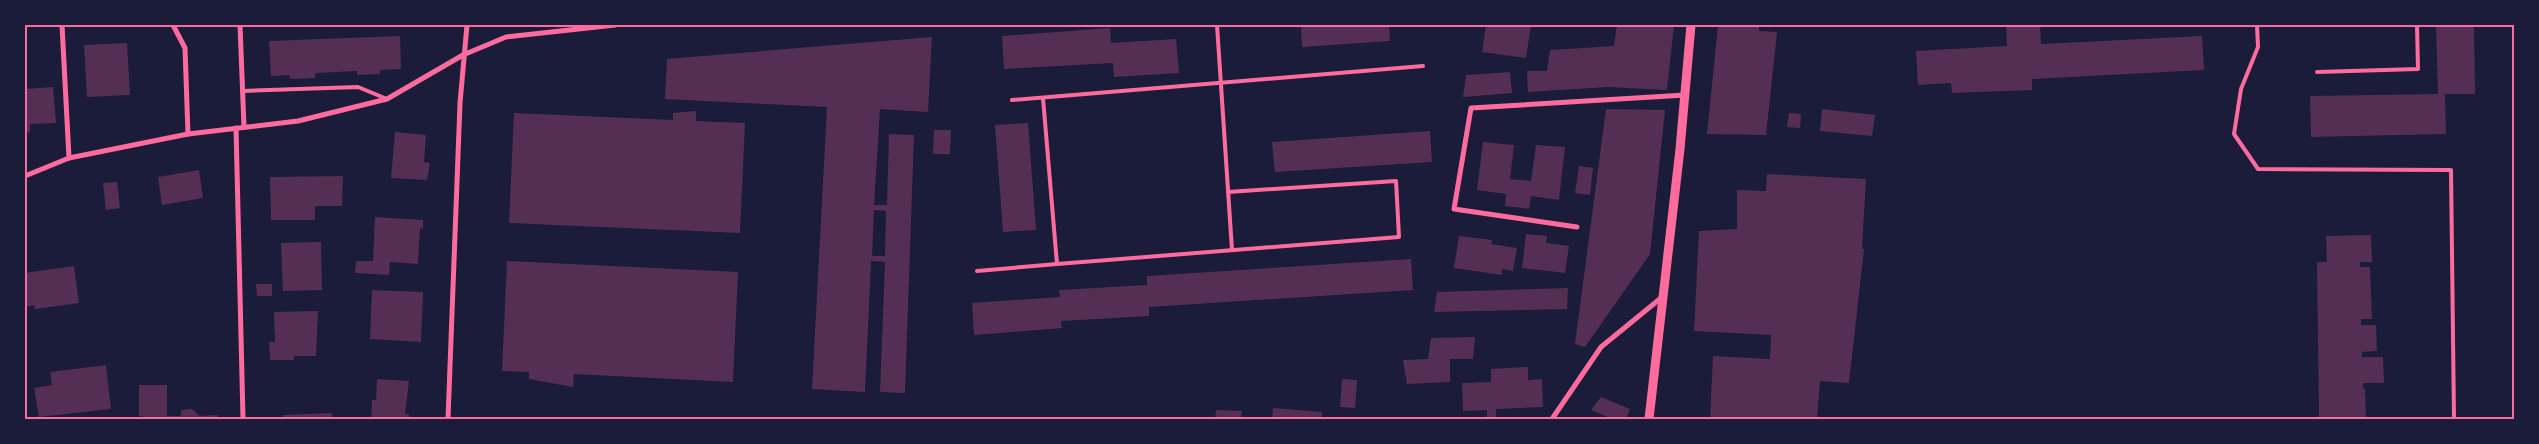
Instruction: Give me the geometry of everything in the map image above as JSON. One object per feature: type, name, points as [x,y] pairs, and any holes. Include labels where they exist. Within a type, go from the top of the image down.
[{"type":"street","points":[[62,25],[69,158]]},
{"type":"street","points":[[173,25],[185,48],[188,134]]},
{"type":"street","points":[[240,25],[244,127]]},
{"type":"street","points":[[448,419],[463,56],[467,25]]},
{"type":"street","points":[[25,176],[69,158],[188,134],[298,122],[387,99],[463,56],[506,37],[616,25]]},
{"type":"street","points":[[1649,419],[1691,25]]},
{"type":"street","points":[[1578,227],[1454,209],[1472,108],[1685,95]]},
{"type":"street","points":[[236,128],[243,419]]},
{"type":"street","points":[[1552,419],[1601,347],[1662,298]]},
{"type":"lane","points":[[1217,25],[1232,250]]},
{"type":"lane","points":[[2258,25],[2258,47],[2241,89],[2234,134],[2258,169],[2451,170],[2454,419]]},
{"type":"lane","points":[[2317,72],[2418,69],[2417,25]]},
{"type":"lane","points":[[1012,100],[1423,66]]},
{"type":"lane","points":[[242,91],[358,88],[387,99]]},
{"type":"lane","points":[[1043,98],[1057,264]]},
{"type":"lane","points":[[977,271],[1399,237],[1396,181],[1228,192]]},
{"type":"building","points":[[1301,25],[1389,25],[1390,41],[1302,47]]},
{"type":"building","points":[[1486,25],[1531,25],[1526,58],[1482,52]]},
{"type":"building","points":[[1617,25],[1674,25],[1667,90],[1608,87],[1528,92],[1527,71],[1547,71],[1550,50],[1614,46]]},
{"type":"building","points":[[1718,25],[1759,25],[1759,31],[1777,32],[1766,135],[1707,134]]},
{"type":"building","points":[[2006,25],[2040,25],[2041,44],[2202,36],[2204,70],[2032,79],[2032,90],[1952,93],[1951,83],[1918,85],[1916,51],[2007,46]]},
{"type":"building","points":[[2436,25],[2474,25],[2475,94],[2445,94],[2446,134],[2311,137],[2310,96],[2438,94]]},
{"type":"building","points":[[1110,28],[1111,43],[1176,39],[1179,73],[1114,77],[1113,63],[1004,69],[1002,36]]},
{"type":"building","points":[[400,36],[401,69],[380,70],[380,74],[357,75],[357,71],[315,73],[315,78],[290,79],[289,75],[271,76],[269,41]]},
{"type":"building","points":[[932,37],[928,112],[880,109],[874,205],[887,205],[889,134],[914,135],[905,393],[880,392],[885,262],[871,261],[865,392],[812,389],[827,107],[665,99],[667,59]],"holes":[[[874,210],[886,211],[885,256],[872,256]]]},
{"type":"building","points":[[127,43],[130,95],[87,97],[84,45]]},
{"type":"building","points":[[1510,72],[1512,93],[1463,97],[1466,75]]},
{"type":"building","points":[[53,87],[56,123],[30,124],[30,132],[25,133],[25,89]]},
{"type":"building","points":[[1606,109],[1665,110],[1650,254],[1585,347],[1575,344]]},
{"type":"building","points":[[1822,109],[1875,115],[1872,136],[1820,131]]},
{"type":"building","points":[[696,111],[696,121],[745,123],[740,233],[509,223],[514,113],[673,120],[673,113]]},
{"type":"building","points":[[1789,113],[1801,114],[1800,128],[1787,127]]},
{"type":"building","points":[[1028,123],[1036,230],[1003,232],[995,125]]},
{"type":"building","points":[[934,130],[951,130],[950,154],[933,154]]},
{"type":"building","points":[[1430,131],[1432,162],[1275,172],[1272,142]]},
{"type":"building","points":[[395,132],[426,135],[424,162],[430,163],[427,180],[391,178]]},
{"type":"building","points":[[1483,142],[1514,145],[1510,179],[1531,181],[1536,145],[1565,147],[1559,200],[1531,196],[1529,209],[1505,206],[1506,194],[1477,190]]},
{"type":"building","points":[[1579,166],[1593,168],[1590,195],[1575,193]]},
{"type":"building","points":[[199,170],[203,198],[162,205],[158,177]]},
{"type":"building","points":[[1767,174],[1866,179],[1862,249],[1864,249],[1849,383],[1820,381],[1817,419],[1710,419],[1713,356],[1770,359],[1771,335],[1694,331],[1699,231],[1737,229],[1737,190],[1766,191]]},
{"type":"building","points":[[343,176],[342,206],[315,206],[315,220],[271,220],[270,177]]},
{"type":"building","points":[[117,182],[120,208],[106,210],[103,183]]},
{"type":"building","points":[[375,217],[423,220],[423,229],[420,228],[418,264],[390,262],[389,275],[355,273],[356,261],[373,261]]},
{"type":"building","points":[[1526,234],[1547,236],[1546,243],[1569,246],[1565,273],[1522,268]]},
{"type":"building","points":[[2371,235],[2372,262],[2360,262],[2360,267],[2370,267],[2372,319],[2361,319],[2361,325],[2376,325],[2377,351],[2362,352],[2362,357],[2383,357],[2384,383],[2363,383],[2366,419],[2319,419],[2317,262],[2327,262],[2326,236]]},
{"type":"building","points":[[1459,236],[1492,240],[1491,244],[1517,248],[1513,271],[1502,269],[1502,275],[1454,268]]},
{"type":"building","points":[[321,242],[322,290],[283,291],[281,243]]},
{"type":"building","points":[[1411,259],[1413,290],[1149,307],[1149,316],[1061,321],[1062,328],[974,335],[972,303],[1060,297],[1059,290],[1147,285],[1147,276]]},
{"type":"building","points":[[507,261],[738,272],[733,382],[574,374],[573,387],[529,379],[529,372],[502,371]]},
{"type":"building","points":[[74,266],[79,303],[35,309],[34,305],[25,307],[25,273]]},
{"type":"building","points":[[256,284],[272,284],[272,296],[257,296]]},
{"type":"building","points":[[1568,288],[1567,309],[1434,312],[1437,292]]},
{"type":"building","points":[[372,290],[423,292],[421,342],[370,339]]},
{"type":"building","points":[[318,311],[316,356],[294,356],[294,360],[270,360],[269,342],[275,342],[274,312]]},
{"type":"building","points":[[1475,337],[1473,359],[1450,359],[1450,382],[1407,384],[1403,360],[1428,359],[1431,338]]},
{"type":"building","points":[[106,365],[111,409],[39,417],[34,388],[52,385],[50,372]]},
{"type":"building","points":[[1528,367],[1528,380],[1542,379],[1543,407],[1496,409],[1496,419],[1487,419],[1487,410],[1463,411],[1462,383],[1491,382],[1491,369]]},
{"type":"building","points":[[377,379],[409,381],[405,414],[409,414],[409,419],[371,419],[372,400],[376,400]]},
{"type":"building","points":[[1342,379],[1357,380],[1355,408],[1340,407]]},
{"type":"building","points":[[139,385],[167,385],[167,416],[181,416],[181,410],[192,409],[200,416],[218,415],[218,419],[144,419],[144,417],[139,416]]},
{"type":"building","points":[[1601,397],[1630,409],[1626,419],[1612,419],[1591,410]]},
{"type":"building","points":[[1273,408],[1322,412],[1322,419],[1272,419]]},
{"type":"building","points":[[1216,410],[1242,411],[1241,419],[1215,419]]},
{"type":"building","points":[[332,413],[332,419],[283,419],[283,415]]}]
